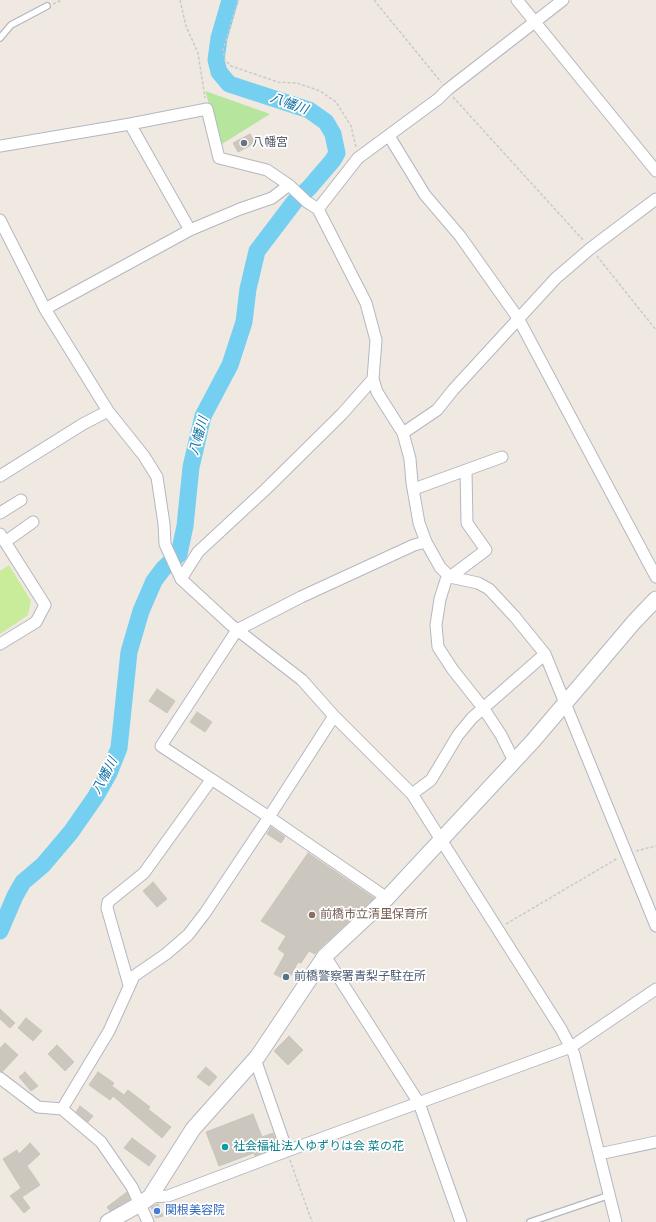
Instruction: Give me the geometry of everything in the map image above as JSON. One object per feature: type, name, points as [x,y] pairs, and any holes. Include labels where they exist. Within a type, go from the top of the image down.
[{"type":"street","points":[[517,0],[656,172]]},
{"type":"street","points":[[318,208],[358,158],[438,99],[447,90],[563,0]]},
{"type":"street","points":[[0,146],[130,124],[207,109],[219,158],[267,170],[292,188],[307,202],[318,208],[366,303],[376,340],[373,379],[377,392],[404,433],[410,459],[419,523],[426,542],[440,567],[450,577],[478,583],[489,590],[515,617],[545,654],[656,926]]},
{"type":"street","points":[[130,124],[190,230]]},
{"type":"street","points":[[389,136],[425,194],[460,236],[518,318],[656,577]]},
{"type":"street","points":[[45,309],[190,230],[272,198],[292,188]]},
{"type":"street","points":[[404,433],[437,410],[518,318],[556,278],[591,248],[656,199]]},
{"type":"street","points":[[1,225],[45,309],[108,411],[144,456],[157,476],[164,524],[164,544],[182,579],[238,630],[302,680],[334,716],[412,794],[572,1048],[616,1222]]},
{"type":"street","points":[[182,579],[198,552],[266,489],[342,414],[373,379]]},
{"type":"street","points":[[0,476],[83,424],[108,411]]},
{"type":"street","points":[[414,489],[502,457]]},
{"type":"street","points":[[466,470],[467,524],[486,550],[446,580],[440,599],[436,625],[438,647],[453,670],[484,709],[501,735],[514,761]]},
{"type":"street","points":[[0,513],[21,500]]},
{"type":"street","points":[[0,644],[36,622],[45,605],[3,538],[33,522]]},
{"type":"street","points":[[388,898],[161,746],[238,630],[301,597],[414,545],[426,542]]},
{"type":"street","points":[[145,1200],[193,1129],[255,1059],[325,956],[388,898],[442,840],[514,761],[634,622],[656,599]]},
{"type":"street","points":[[412,794],[431,780],[458,736],[472,718],[545,654]]},
{"type":"street","points":[[62,1109],[109,1030],[134,976],[166,954],[188,935],[205,913],[334,716]]},
{"type":"street","points":[[130,985],[107,908],[108,902],[144,873],[211,780]]},
{"type":"street","points":[[325,956],[419,1103],[461,1222]]},
{"type":"street","points":[[108,1222],[145,1200],[168,1196],[287,1150],[572,1048],[656,989]]},
{"type":"street","points":[[255,1059],[287,1150]]},
{"type":"street","points":[[0,1078],[38,1107],[62,1109],[101,1142],[132,1187],[145,1200],[148,1222]]},
{"type":"street","points":[[599,1154],[656,1142]]},
{"type":"lane","points":[[0,38],[11,25],[47,6]]},
{"type":"lane","points":[[530,1222],[610,1195]]},
{"type":"path","points":[[180,0],[186,26],[198,53],[207,109]]},
{"type":"path","points":[[238,0],[223,50],[225,60],[230,66],[278,82],[297,83],[320,91],[336,102],[351,126],[358,158]]},
{"type":"path","points":[[374,0],[447,90],[591,248],[656,330]]},
{"type":"path","points":[[498,929],[626,853],[656,846]]},
{"type":"path","points":[[287,1150],[312,1222]]},
{"type":"green space","points":[[205,91],[270,114],[222,144]]},
{"type":"green space","points":[[9,565],[31,601],[28,615],[0,634],[0,571]]},
{"type":"building","name":"八幡宮","points":[[250,134],[255,143],[238,152],[233,143]]},
{"type":"building","points":[[157,689],[175,701],[167,713],[149,701]]},
{"type":"building","points":[[197,712],[212,722],[205,732],[190,722]]},
{"type":"building","points":[[271,827],[285,837],[281,843],[267,834]]},
{"type":"building","points":[[308,853],[374,898],[315,954],[309,951],[301,963],[298,962],[288,981],[274,974],[285,954],[278,949],[286,936],[261,921]]},
{"type":"building","points":[[153,882],[167,899],[157,907],[143,891]]},
{"type":"building","points":[[0,1009],[15,1023],[10,1028],[0,1019]]},
{"type":"building","points":[[26,1018],[42,1031],[33,1041],[18,1028]]},
{"type":"building","points":[[289,1036],[303,1050],[288,1065],[274,1051]]},
{"type":"building","points":[[5,1043],[18,1055],[2,1072],[0,1071],[0,1048]]},
{"type":"building","points":[[57,1045],[74,1062],[65,1071],[48,1054]]},
{"type":"building","points":[[206,1067],[217,1077],[209,1086],[197,1077]]},
{"type":"building","points":[[25,1072],[38,1086],[31,1091],[19,1077]]},
{"type":"building","points":[[98,1072],[114,1083],[112,1086],[124,1095],[128,1090],[150,1107],[148,1109],[171,1127],[162,1138],[113,1096],[110,1100],[89,1085]]},
{"type":"building","points":[[80,1106],[93,1116],[88,1122],[76,1112]]},
{"type":"building","name":"社会福祉法人ゆずりは会 菜の花","points":[[253,1114],[262,1137],[273,1133],[278,1147],[255,1156],[254,1153],[219,1166],[206,1132]]},
{"type":"building","points":[[132,1138],[156,1156],[149,1166],[124,1148]]},
{"type":"building","points":[[30,1143],[40,1154],[27,1166],[40,1185],[22,1197],[30,1208],[24,1213],[10,1196],[21,1188],[3,1159],[17,1150],[19,1154]]},
{"type":"building","points":[[127,1192],[130,1199],[110,1211],[107,1207]]},
{"type":"building","name":"関根美容院","points":[[158,1204],[163,1216],[156,1218],[151,1207]]},
{"type":"waterway","name":"八幡川","points":[[0,931],[15,896],[23,882],[43,865],[71,832],[96,796],[109,773],[119,748],[129,652],[141,611],[154,581],[163,569],[179,554],[185,526],[191,467],[203,416],[230,365],[244,322],[248,289],[257,251],[295,201],[309,188],[333,160],[337,153],[333,134],[326,122],[309,110],[229,84],[219,72],[216,60],[219,38],[230,0]]},
{"type":"place","name":"八幡宮","points":[[244,143]]},
{"type":"place","name":"前橋市立清里保育所","points":[[312,915]]},
{"type":"place","name":"前橋警察署青梨子駐在所","points":[[286,977]]},
{"type":"place","name":"社会福祉法人ゆずりは会 菜の花","points":[[225,1147]]},
{"type":"place","name":"関根美容院","points":[[157,1211]]}]
